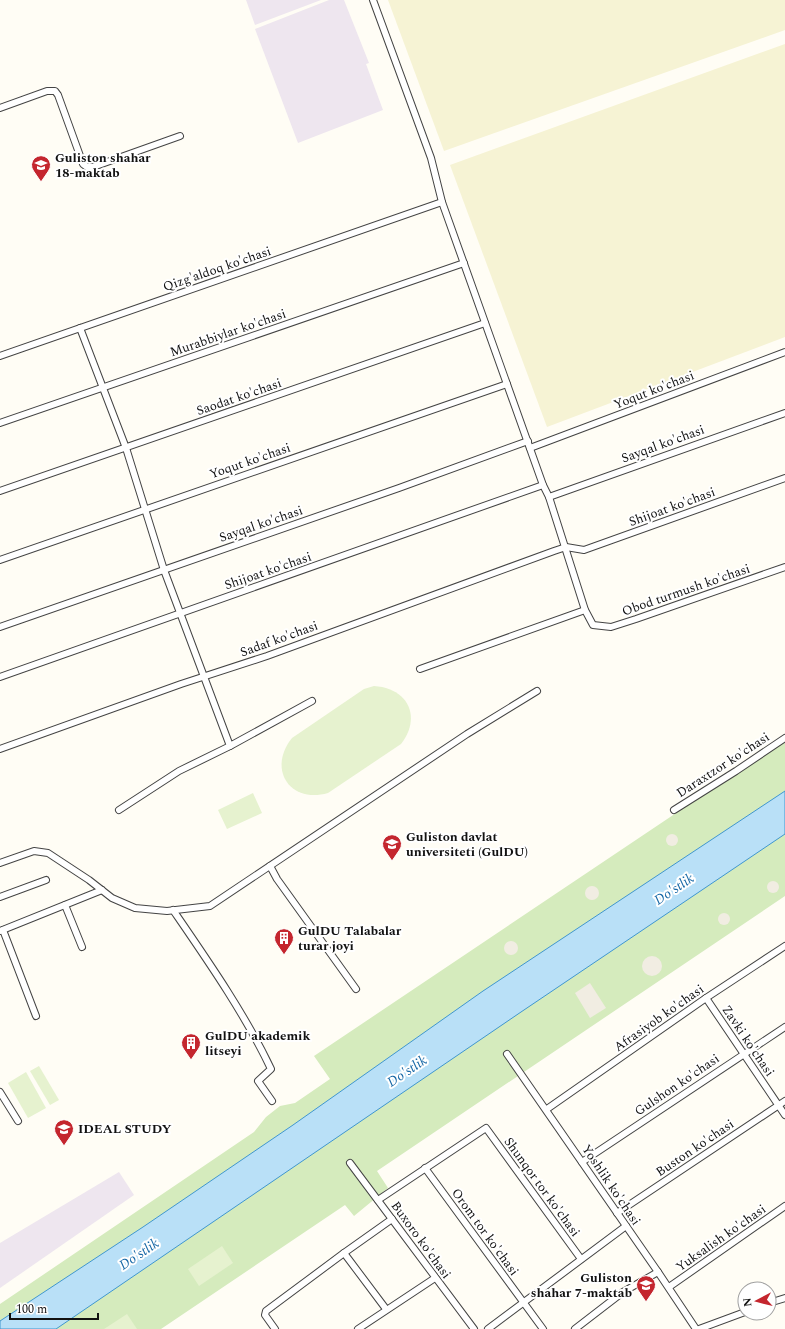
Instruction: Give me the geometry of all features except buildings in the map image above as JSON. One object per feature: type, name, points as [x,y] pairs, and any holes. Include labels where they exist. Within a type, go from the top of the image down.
[{"type":"street","points":[[373,0],[431,158],[442,202],[506,384],[543,485],[549,497],[566,547],[584,610],[420,669]]},
{"type":"street","points":[[0,108],[47,91],[55,91],[58,95],[83,164],[86,167],[93,167],[180,136]]},
{"type":"street","name":"Qizg'aldoq ko'chasi","points":[[0,356],[442,202]]},
{"type":"street","name":"Murabbiylar ko'chasi","points":[[0,423],[464,263]]},
{"type":"street","name":"Saodat ko'chasi","points":[[0,491],[485,323]]},
{"type":"street","points":[[80,328],[126,448],[164,570],[230,746]]},
{"type":"street","name":"Yoqut ko'chasi","points":[[530,448],[785,352]]},
{"type":"street","name":"Yoqut ko'chasi","points":[[0,560],[506,384]]},
{"type":"street","name":"Sayqal ko'chasi","points":[[549,497],[785,413]]},
{"type":"street","name":"Sayqal ko'chasi","points":[[0,626],[164,570],[528,441]]},
{"type":"street","name":"Shijoat ko'chasi","points":[[566,547],[584,550],[785,478]]},
{"type":"street","name":"Shijoat ko'chasi","points":[[0,677],[543,485]]},
{"type":"street","name":"Sadaf ko'chasi","points":[[0,749],[267,656],[566,547]]},
{"type":"street","name":"Obod turmush ko'chasi","points":[[584,610],[593,625],[611,627],[785,567]]},
{"type":"street","points":[[0,864],[34,851],[48,853],[112,898],[134,908],[149,910],[173,910],[210,906],[467,734],[537,691]]},
{"type":"street","points":[[119,810],[179,771],[230,746],[312,701]]},
{"type":"street","name":"Daraxtzor ko'chasi","points":[[674,810],[785,738]]},
{"type":"street","points":[[270,866],[277,879],[356,989]]},
{"type":"street","points":[[0,897],[46,880]]},
{"type":"street","points":[[36,1016],[1,930],[102,890]]},
{"type":"street","points":[[65,905],[82,947]]},
{"type":"street","points":[[173,910],[214,970],[264,1053],[271,1069],[258,1081],[272,1101]]},
{"type":"street","name":"Afrasiyob ko'chasi","points":[[546,1109],[706,998],[785,946]]},
{"type":"street","name":"Zavki ko'chasi","points":[[706,998],[785,1115]]},
{"type":"street","name":"Gulshon ko'chasi","points":[[582,1162],[785,1027]]},
{"type":"street","name":"Yoshlik ko'chasi","points":[[507,1054],[669,1287],[696,1329]]},
{"type":"street","points":[[0,1092],[18,1121]]},
{"type":"street","name":"Buston ko'chasi","points":[[617,1213],[785,1101]]},
{"type":"street","name":"Shunqor tor ko'chasi","points":[[424,1168],[486,1128],[581,1259]]},
{"type":"street","name":"Buxoro ko'chasi","points":[[350,1163],[434,1278],[474,1329]]},
{"type":"street","points":[[378,1200],[424,1168]]},
{"type":"street","name":"Orom tor ko'chasi","points":[[424,1168],[543,1329]]},
{"type":"street","name":"Yuksalish ko'chasi","points":[[669,1287],[785,1206]]},
{"type":"street","points":[[275,1329],[265,1315],[266,1311],[344,1253],[392,1220]]},
{"type":"street","points":[[488,1329],[626,1226]]},
{"type":"street","points":[[344,1253],[386,1309]]},
{"type":"street","points":[[575,1329],[623,1292],[658,1272]]},
{"type":"street","points":[[358,1329],[434,1278]]},
{"type":"street","points":[[699,1329],[737,1315]]},
{"type":"shaded area","points":[[246,0],[321,0],[255,25]]},
{"type":"shaded area","points":[[329,0],[344,0],[369,63],[366,64],[383,110],[298,143],[255,29]]},
{"type":"shaded area","points":[[388,0],[785,0],[785,30],[444,151]]},
{"type":"shaded area","points":[[785,44],[785,337],[547,427],[450,165]]},
{"type":"shaded area","points":[[670,834],[674,834],[678,840],[674,846],[670,846],[666,842],[666,838]]},
{"type":"shaded area","points":[[775,881],[778,882],[778,892],[771,893],[768,892],[767,885],[768,882]]},
{"type":"shaded area","points":[[592,886],[597,888],[599,893],[597,898],[592,900],[587,898],[585,893],[587,888]]},
{"type":"shaded area","points":[[724,913],[728,915],[730,919],[728,923],[724,925],[720,923],[718,919],[720,915]]},
{"type":"shaded area","points":[[511,941],[516,943],[518,948],[516,953],[511,955],[506,953],[504,948],[506,943]]},
{"type":"shaded area","points":[[652,956],[659,959],[662,966],[659,973],[652,976],[645,973],[642,966],[645,959]]},
{"type":"shaded area","points":[[590,983],[606,1008],[590,1018],[575,993]]},
{"type":"shaded area","points":[[119,1172],[134,1195],[0,1288],[0,1243]]},
{"type":"green space","points":[[374,686],[386,688],[396,692],[403,698],[408,706],[411,714],[410,724],[407,734],[401,744],[328,793],[315,795],[303,793],[293,789],[286,781],[282,772],[282,761],[285,750],[292,738],[364,689]]},
{"type":"green space","points":[[785,740],[785,896],[377,1171],[388,1188],[354,1216],[345,1205],[161,1329],[0,1329],[0,1304],[254,1132],[266,1117],[280,1106],[295,1103],[330,1079],[314,1056]]},
{"type":"green space","points":[[253,793],[262,813],[227,829],[218,810]]},
{"type":"green space","points":[[39,1066],[59,1100],[50,1105],[30,1071]]},
{"type":"green space","points":[[26,1072],[46,1108],[28,1118],[8,1083]]},
{"type":"green space","points":[[222,1246],[233,1263],[199,1286],[188,1269]]},
{"type":"green space","points":[[127,1314],[137,1329],[104,1329]]},
{"type":"water","name":"Do'stlik","points":[[785,791],[785,834],[56,1329],[0,1329],[0,1321],[143,1227],[293,1125],[483,991]]},
{"type":"place","name":"Guliston shahar 18-maktab","points":[[41,182]]},
{"type":"place","name":"Guliston davlat universiteti (GulDU)","points":[[392,861]]},
{"type":"place","name":"GulDU Talabalar turar joyi","points":[[284,955]]},
{"type":"place","name":"GulDU akademik litseyi","points":[[191,1060]]},
{"type":"place","name":"IDEAL STUDY","points":[[64,1146]]},
{"type":"place","name":"Guliston shahar 7-maktab","points":[[646,1302]]}]
